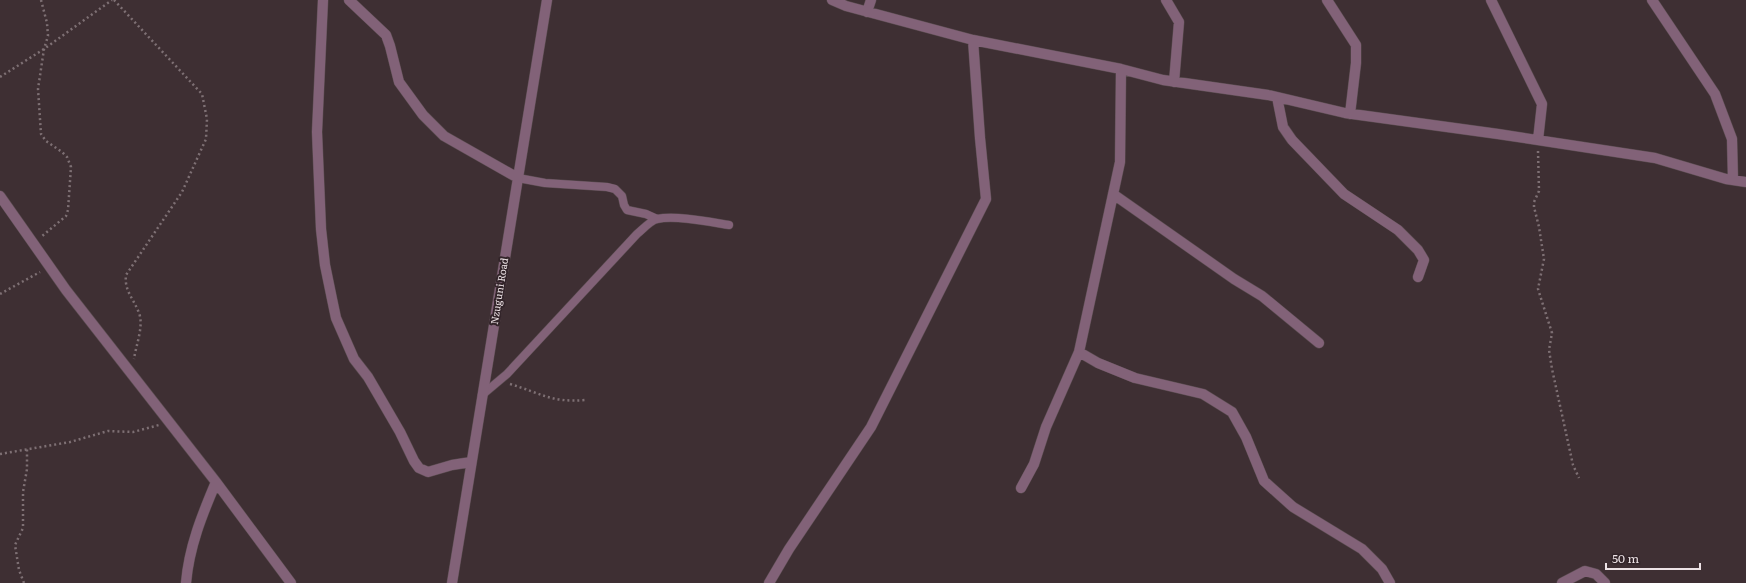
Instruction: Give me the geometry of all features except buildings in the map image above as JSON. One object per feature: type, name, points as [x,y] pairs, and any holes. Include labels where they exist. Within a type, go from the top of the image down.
[{"type":"street","points":[[323,0],[317,132],[321,229],[325,265],[336,318],[354,359],[368,377],[419,468],[428,472],[452,465],[471,462]]},
{"type":"street","points":[[349,0],[386,35],[399,82],[423,115],[444,136],[518,178]]},
{"type":"street","name":"Nzuguni Road","points":[[452,583],[547,0]]},
{"type":"street","points":[[832,0],[867,12],[973,40],[1120,69],[1174,82],[1277,97],[1350,114],[1655,158],[1733,180],[1746,182]]},
{"type":"street","points":[[867,12],[871,0]]},
{"type":"street","points":[[1166,0],[1179,22],[1174,82]]},
{"type":"street","points":[[1327,0],[1356,45],[1356,63],[1350,114]]},
{"type":"street","points":[[1491,0],[1542,104],[1538,140]]},
{"type":"street","points":[[1652,0],[1715,94],[1732,139],[1733,180]]},
{"type":"street","points":[[769,583],[789,549],[871,427],[986,199],[973,40]]},
{"type":"street","points":[[1021,488],[1034,464],[1046,427],[1079,352],[1120,162],[1120,69]]},
{"type":"street","points":[[1277,97],[1283,127],[1292,140],[1344,194],[1398,230],[1418,250],[1424,260],[1418,277]]},
{"type":"street","points":[[1113,194],[1228,275],[1262,296],[1320,343]]},
{"type":"street","points":[[0,196],[50,267],[216,482],[291,583]]},
{"type":"street","points":[[1079,352],[1098,363],[1135,378],[1202,394],[1232,412],[1246,436],[1264,481],[1293,506],[1362,549],[1382,569],[1390,583]]},
{"type":"street","points":[[186,583],[189,556],[194,538],[216,482]]},
{"type":"street","points":[[1562,583],[1585,571],[1596,574],[1605,583]]},
{"type":"lane","points":[[518,178],[545,183],[607,187],[615,190],[622,196],[627,210],[646,214],[657,219],[682,219],[729,226]]},
{"type":"lane","points":[[482,395],[498,381],[637,234],[657,219]]},
{"type":"path","points":[[33,243],[66,216],[68,210],[71,167],[67,157],[46,141],[41,134],[38,89],[44,49],[48,36],[47,23],[41,0]]},
{"type":"path","points":[[0,77],[44,49],[113,0],[202,94],[207,119],[206,140],[182,192],[126,275],[125,284],[140,313],[141,323],[131,373]]},
{"type":"path","points":[[1538,140],[1539,191],[1534,202],[1534,207],[1544,259],[1538,289],[1552,334],[1549,350],[1552,369],[1573,465],[1578,478]]},
{"type":"path","points":[[0,294],[50,267]]},
{"type":"path","points":[[498,381],[556,400],[585,400]]},
{"type":"path","points":[[0,454],[70,442],[108,431],[133,432],[170,423]]},
{"type":"path","points":[[24,583],[19,570],[15,545],[23,528],[23,492],[27,469],[27,449]]}]
